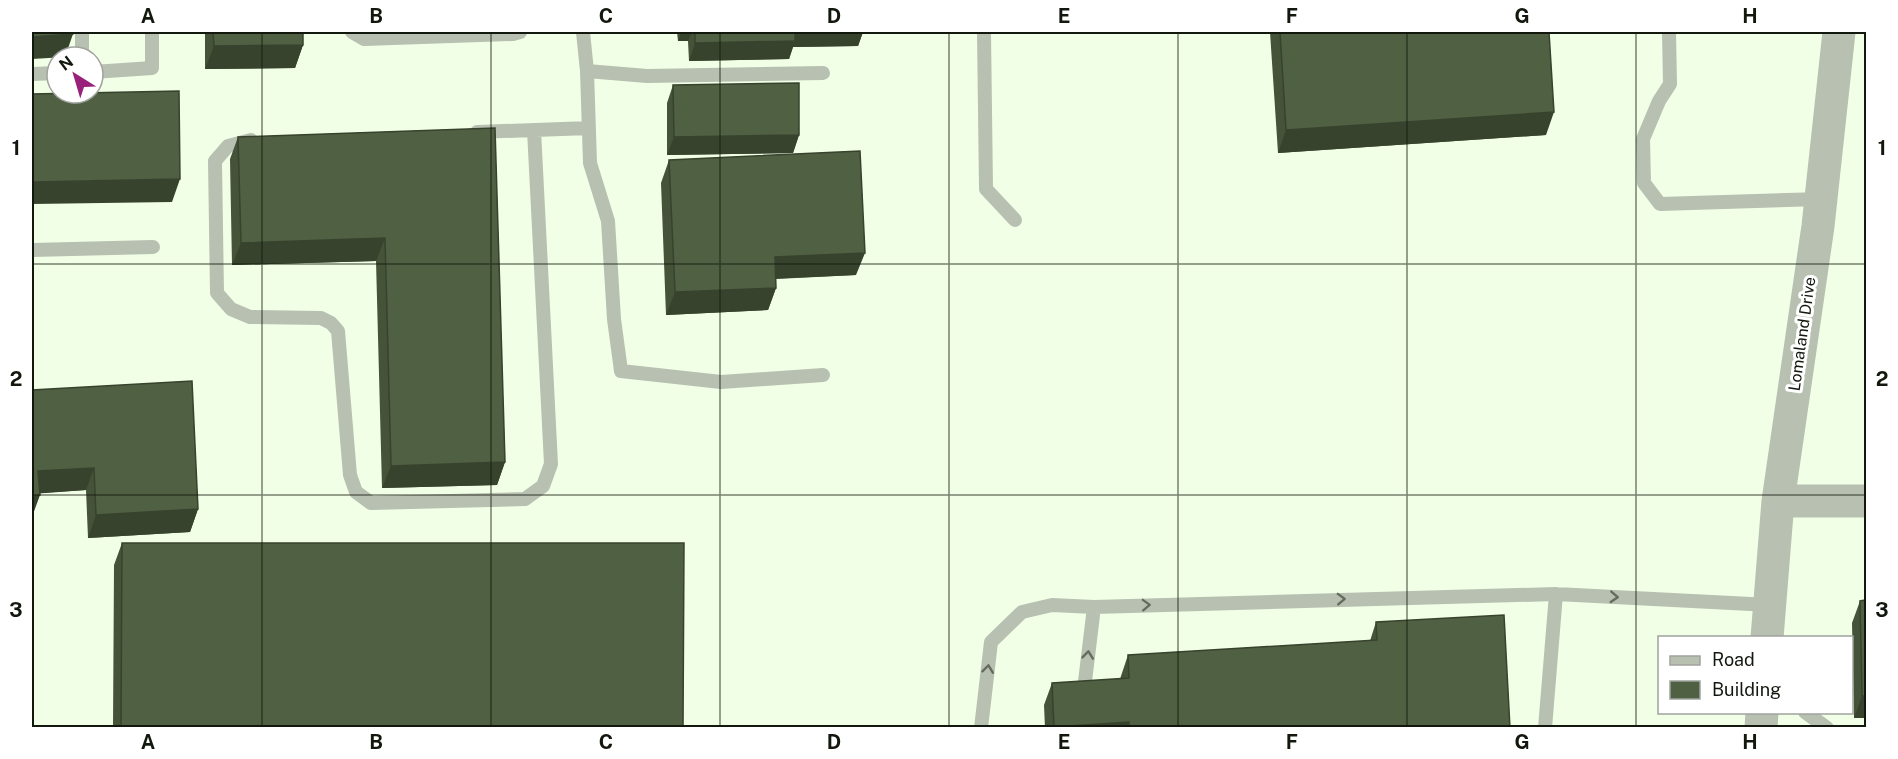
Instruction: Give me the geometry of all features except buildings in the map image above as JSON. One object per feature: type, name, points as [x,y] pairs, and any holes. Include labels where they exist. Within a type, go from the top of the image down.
[{"type":"street","name":"Lomaland Drive","points":[[1767,636],[1778,501],[1821,199],[1839,32]]},
{"type":"street","points":[[1778,501],[1866,501]]},
{"type":"lane","points":[[105,71],[152,68],[152,32]]},
{"type":"lane","points":[[352,32],[364,39],[520,32]]},
{"type":"lane","points":[[583,32],[587,71],[590,163],[608,221],[614,318],[621,371],[721,382],[823,375]]},
{"type":"lane","points":[[984,32],[986,189],[1015,220]]},
{"type":"lane","points":[[1669,32],[1670,84],[1659,101],[1643,139],[1644,183],[1660,204],[1821,199]]},
{"type":"lane","points":[[587,71],[647,76],[823,73]]},
{"type":"lane","points":[[464,132],[589,128]]},
{"type":"lane","points":[[268,140],[245,140],[228,146],[215,161],[218,293],[231,309],[250,317],[321,318],[331,323],[338,331],[350,475],[356,492],[371,503],[525,499],[543,486],[551,464],[534,130]]},
{"type":"lane","points":[[32,250],[153,247]]},
{"type":"lane","points":[[1545,728],[1556,594]]},
{"type":"lane","points":[[981,728],[992,642],[1022,612],[1052,605],[1094,607],[1556,594],[1770,605]]},
{"type":"lane","points":[[1083,703],[1094,607]]},
{"type":"lane","points":[[1808,714],[1827,728]]}]
